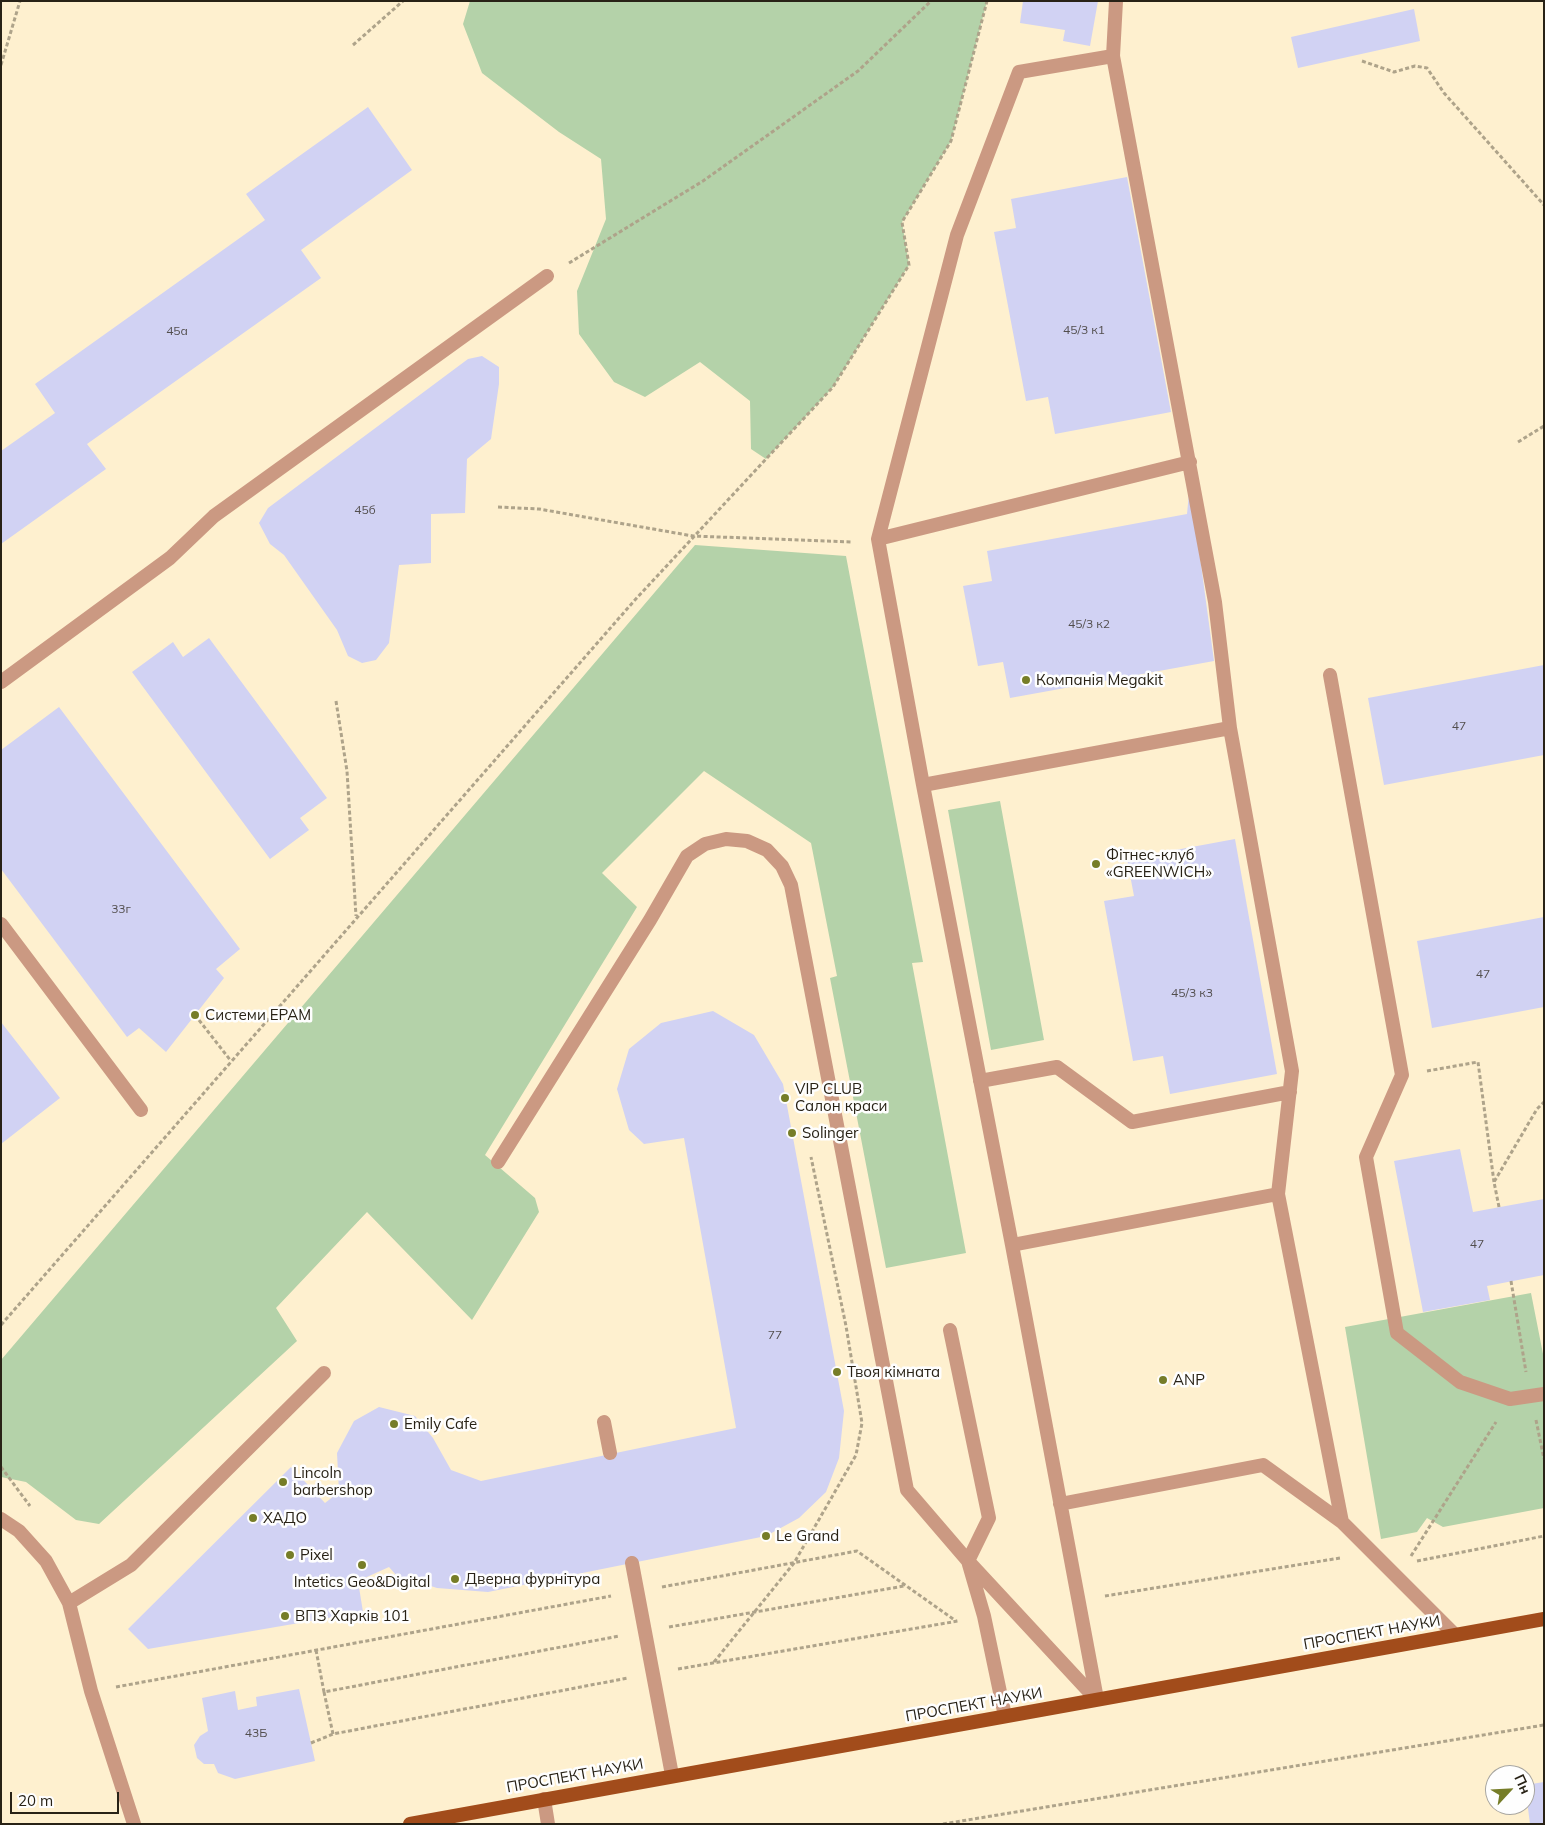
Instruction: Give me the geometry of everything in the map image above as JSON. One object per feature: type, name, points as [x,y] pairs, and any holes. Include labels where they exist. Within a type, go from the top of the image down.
[{"type":"main road","name":"ПРОСПЕКТ НАУКИ","points":[[410,1824],[1544,1618]]},
{"type":"street","points":[[1116,1],[1113,56],[1215,602],[1230,728],[1292,1071],[1278,1194],[1342,1522]]},
{"type":"street","points":[[1097,1700],[1012,1245],[922,785],[878,539],[957,235],[1018,72],[1113,56]]},
{"type":"street","points":[[1,682],[170,558],[214,516],[547,276]]},
{"type":"street","points":[[878,539],[1190,462]]},
{"type":"street","points":[[1330,675],[1402,1075],[1366,1157],[1397,1333],[1460,1382],[1510,1399],[1544,1394]]},
{"type":"street","points":[[922,785],[1230,728]]},
{"type":"street","points":[[498,1162],[650,920],[687,856],[705,844],[726,839],[747,841],[767,850],[782,866],[791,885],[907,1490],[968,1561],[1097,1700]]},
{"type":"street","points":[[1,924],[141,1110]]},
{"type":"street","points":[[980,1081],[1057,1067],[1132,1122],[1290,1092]]},
{"type":"street","points":[[1012,1245],[1278,1194]]},
{"type":"street","points":[[950,1330],[989,1518],[968,1561],[984,1616],[1005,1716]]},
{"type":"street","points":[[69,1603],[131,1565],[324,1373]]},
{"type":"street","points":[[604,1422],[610,1454]]},
{"type":"street","points":[[1060,1504],[1263,1465],[1342,1522],[1455,1635]]},
{"type":"street","points":[[1,1519],[19,1531],[46,1561],[69,1603],[91,1691],[134,1824]]},
{"type":"street","points":[[632,1563],[672,1775]]},
{"type":"street","points":[[544,1799],[548,1824]]},
{"type":"path","points":[[1,65],[20,1]]},
{"type":"path","points":[[353,45],[403,1]]},
{"type":"path","points":[[547,276],[704,181],[858,71],[931,1]]},
{"type":"path","points":[[1,1325],[634,601],[833,387],[909,265],[902,222],[951,141],[987,1]]},
{"type":"path","points":[[1362,61],[1394,72],[1415,66],[1427,68],[1444,93],[1544,206]]},
{"type":"path","points":[[1518,442],[1544,426]]},
{"type":"path","points":[[498,507],[539,509],[694,536],[844,544],[878,539]]},
{"type":"path","points":[[336,701],[347,771],[356,917]]},
{"type":"path","points":[[195,1015],[231,1062]]},
{"type":"path","points":[[1402,1075],[1478,1062],[1499,1207]]},
{"type":"path","points":[[1494,1182],[1537,1109],[1544,1102]]},
{"type":"path","points":[[714,1663],[794,1563],[856,1455],[862,1423],[844,1318],[811,1157]]},
{"type":"path","points":[[1078,1600],[1374,1552],[1406,1563],[1433,1522]]},
{"type":"path","points":[[1416,1562],[1544,1536]]},
{"type":"path","points":[[91,1691],[857,1551],[956,1621]]},
{"type":"path","points":[[324,1692],[645,1631],[905,1586]]},
{"type":"path","points":[[311,1743],[333,1734],[653,1673],[984,1616]]},
{"type":"path","points":[[316,1650],[333,1734]]},
{"type":"path","points":[[943,1824],[1544,1725]]},
{"type":"green space","points":[[470,1],[987,1],[951,141],[902,222],[909,265],[833,387],[766,459],[751,449],[750,401],[700,362],[645,397],[614,382],[579,334],[577,291],[606,219],[601,159],[559,132],[482,73],[463,24]]},
{"type":"green space","points":[[695,545],[846,556],[923,962],[912,963],[966,1253],[886,1268],[830,978],[837,976],[811,843],[704,771],[602,873],[637,907],[485,1155],[535,1198],[539,1212],[472,1320],[367,1212],[276,1308],[297,1341],[99,1524],[76,1520],[26,1482],[1,1477],[1,1360]]},
{"type":"green space","points":[[1000,801],[1044,1040],[991,1050],[948,810]]},
{"type":"green space","points":[[1531,1293],[1544,1359],[1544,1508],[1443,1527],[1427,1518],[1417,1532],[1381,1539],[1345,1327]]},
{"type":"building","points":[[1023,1],[1098,1],[1090,46],[1063,41],[1065,30],[1020,23]]},
{"type":"building","points":[[1414,9],[1420,41],[1298,68],[1291,37]]},
{"type":"building","points":[[368,107],[412,170],[301,250],[321,278],[87,444],[106,469],[1,544],[1,451],[55,413],[35,384],[265,220],[246,194]]},
{"type":"building","points":[[1127,177],[1171,412],[1055,434],[1048,397],[1026,401],[994,232],[1016,228],[1011,199]]},
{"type":"building","points":[[482,356],[499,367],[499,384],[491,439],[467,459],[465,513],[431,514],[431,563],[399,565],[389,643],[376,660],[362,663],[348,656],[337,630],[284,555],[270,544],[259,523],[268,508],[468,359]]},
{"type":"building","points":[[1190,483],[1214,661],[1010,698],[1003,662],[978,666],[963,586],[992,581],[987,551],[1187,514]]},
{"type":"building","points":[[209,638],[327,798],[300,818],[309,830],[270,859],[132,672],[173,642],[183,657]]},
{"type":"building","points":[[1544,665],[1544,755],[1384,785],[1368,698]]},
{"type":"building","points":[[59,707],[240,949],[216,969],[224,978],[166,1052],[139,1028],[127,1037],[1,869],[1,750]]},
{"type":"building","points":[[1235,839],[1277,1074],[1170,1094],[1163,1056],[1133,1061],[1104,901],[1134,896],[1127,859]]},
{"type":"building","points":[[1544,917],[1544,1007],[1432,1028],[1417,941]]},
{"type":"building","points":[[713,1011],[754,1035],[783,1084],[844,1411],[839,1458],[826,1492],[799,1518],[766,1536],[488,1592],[437,1588],[396,1575],[389,1567],[358,1581],[363,1612],[148,1649],[128,1629],[291,1467],[325,1503],[339,1492],[337,1453],[354,1421],[379,1407],[415,1416],[433,1438],[451,1470],[481,1481],[736,1428],[684,1138],[644,1144],[629,1130],[617,1089],[629,1049],[661,1023]]},
{"type":"building","points":[[1,1022],[60,1098],[1,1144]]},
{"type":"building","points":[[1460,1149],[1473,1212],[1544,1199],[1544,1275],[1487,1286],[1490,1300],[1423,1312],[1394,1161]]},
{"type":"building","points":[[299,1689],[315,1761],[235,1779],[218,1773],[214,1764],[204,1764],[197,1758],[194,1745],[200,1736],[208,1731],[202,1698],[235,1691],[238,1710],[257,1706],[256,1697]]},
{"type":"building","points":[[1544,1782],[1544,1824],[1530,1824],[1529,1815],[1535,1815],[1535,1783]]},
{"type":"place","name":"Компанія Megakit","points":[[1026,680]]},
{"type":"place","name":"Фітнес-клуб «GREENWICH»","points":[[1096,864]]},
{"type":"place","name":"Системи EPAM","points":[[195,1015]]},
{"type":"place","name":"VIP CLUB Салон краси","points":[[785,1098]]},
{"type":"place","name":"Solinger","points":[[792,1133]]},
{"type":"place","name":"Твоя кімната","points":[[837,1372]]},
{"type":"place","name":"ANP","points":[[1163,1380]]},
{"type":"place","name":"Emily Cafe","points":[[394,1424]]},
{"type":"place","name":"Lincoln barbershop","points":[[283,1482]]},
{"type":"place","name":"ХАДО","points":[[253,1518]]},
{"type":"place","name":"Le Grand","points":[[766,1536]]},
{"type":"place","name":"Pixel","points":[[290,1555]]},
{"type":"place","name":"Intetics Geo&Digital","points":[[362,1565]]},
{"type":"place","name":"Дверна фурнітура","points":[[455,1579]]},
{"type":"place","name":"ВПЗ Харків 101","points":[[285,1616]]}]
